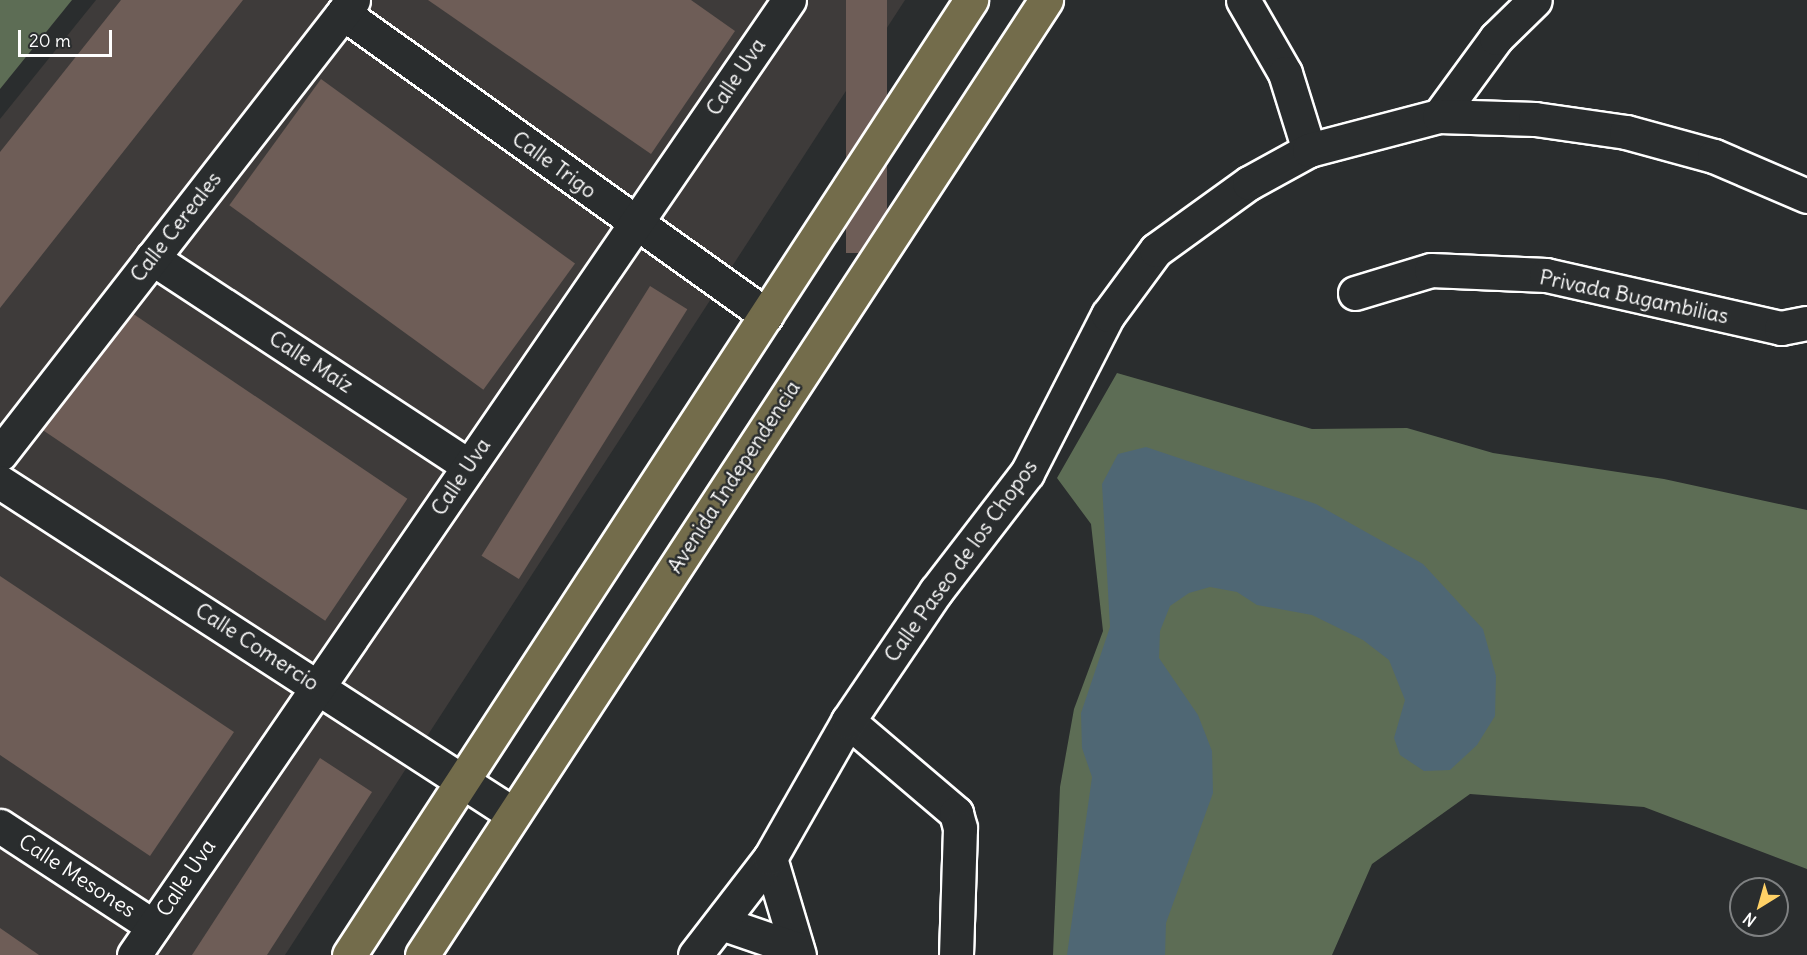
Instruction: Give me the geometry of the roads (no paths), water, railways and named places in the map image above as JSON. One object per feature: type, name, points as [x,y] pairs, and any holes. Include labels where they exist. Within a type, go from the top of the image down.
[{"type":"main road","points":[[350,955],[971,0]]},
{"type":"main road","name":"Avenida Independencia","points":[[422,955],[1046,0]]},
{"type":"street","name":"Calle Uva","points":[[134,955],[789,0]]},
{"type":"street","points":[[1243,0],[1285,73],[1309,150]]},
{"type":"street","points":[[1439,116],[1496,38],[1535,0]]},
{"type":"street","name":"Calle Trigo","points":[[348,6],[636,223],[766,315]]},
{"type":"street","name":"Calle Cereales","points":[[6,434],[152,258],[348,6]]},
{"type":"street","name":"Calle Paseo de los Chopos","points":[[695,955],[770,858],[848,721],[936,591],[1027,473],[1108,315],[1156,250],[1249,183],[1309,150],[1439,116],[1535,119],[1626,132],[1714,156],[1807,196]]},
{"type":"street","name":"Calle Maíz","points":[[152,258],[469,466]]},
{"type":"street","name":"Privada Bugambilias","points":[[1355,293],[1431,270],[1546,275],[1781,328],[1807,323]]},
{"type":"street","name":"Calle Comercio","points":[[0,482],[513,814]]},
{"type":"street","points":[[848,721],[956,813],[960,828],[956,955]]},
{"type":"street","name":"Calle Mesones","points":[[0,826],[153,926]]},
{"type":"street","points":[[770,858],[798,952]]},
{"type":"street","points":[[721,923],[798,952]]},
{"type":"water","points":[[1146,447],[1316,504],[1423,564],[1483,629],[1496,676],[1495,716],[1477,745],[1450,770],[1424,771],[1400,755],[1394,738],[1405,700],[1389,660],[1363,640],[1312,615],[1257,605],[1237,592],[1210,587],[1189,593],[1170,606],[1160,631],[1159,658],[1198,715],[1212,751],[1213,793],[1166,923],[1165,955],[1067,955],[1092,777],[1082,748],[1081,713],[1110,627],[1102,484],[1118,454]]}]
